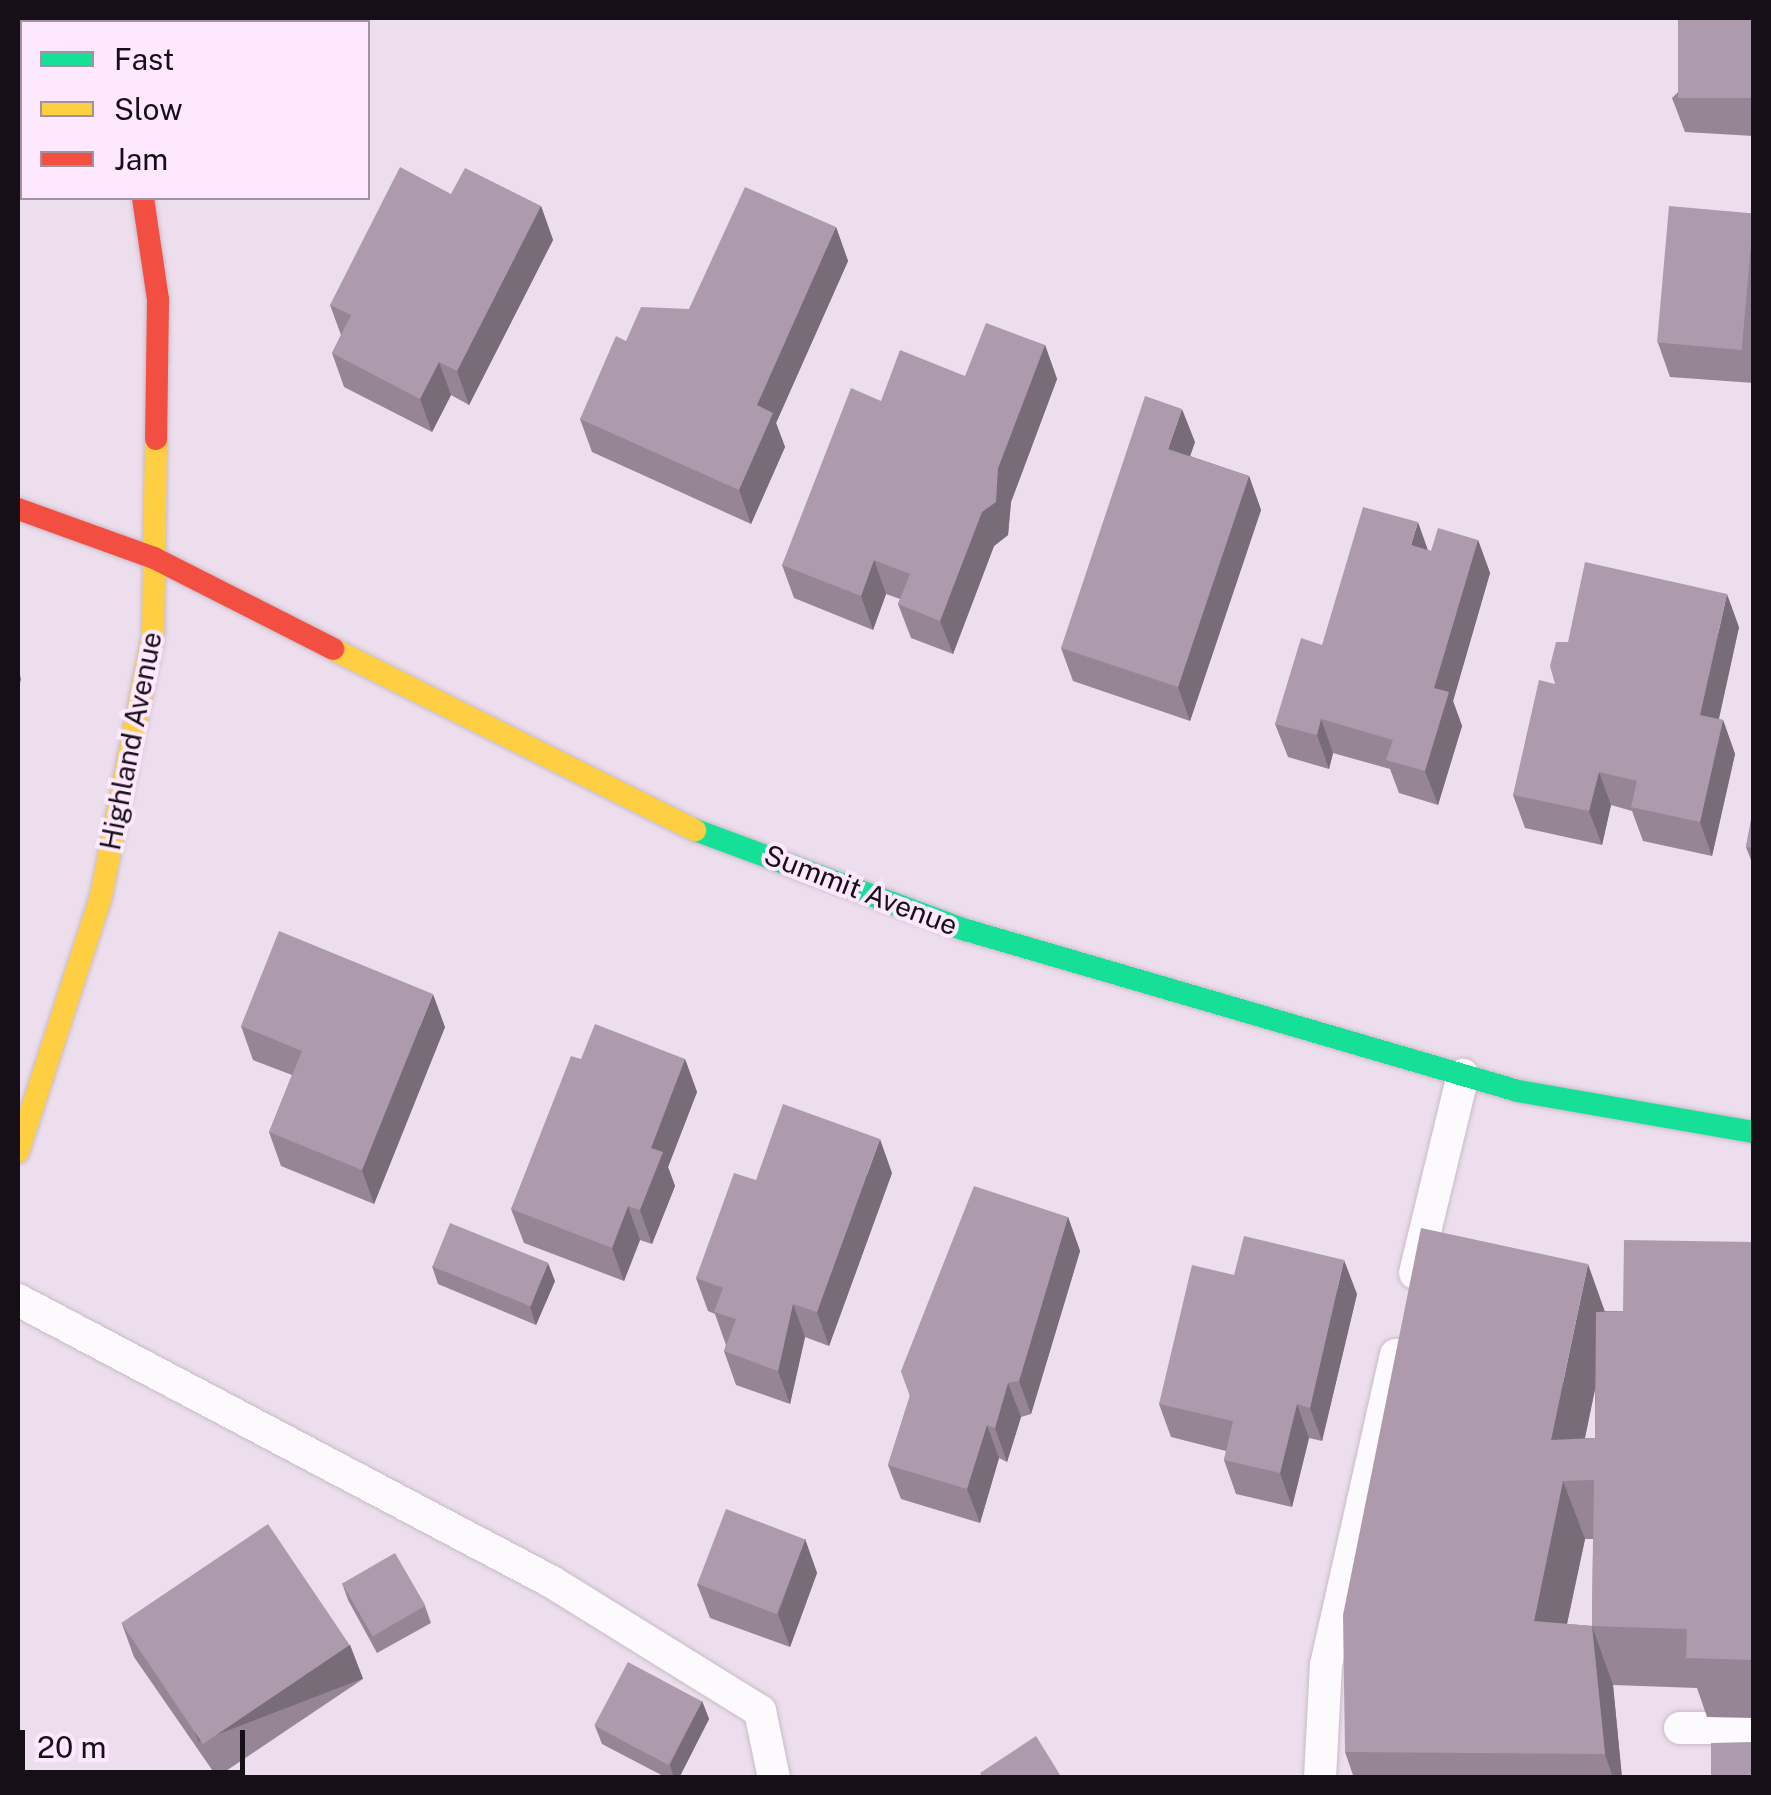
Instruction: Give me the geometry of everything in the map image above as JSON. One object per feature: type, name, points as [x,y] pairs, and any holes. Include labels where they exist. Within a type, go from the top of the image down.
[{"type":"street","name":"Highland Avenue","points":[[18,1152],[101,896],[153,635],[158,300],[143,200]]},
{"type":"street","name":"Summit Avenue","points":[[18,509],[154,558],[676,822],[984,936],[1463,1075],[1754,1132]]},
{"type":"lane","points":[[1320,1778],[1326,1665],[1463,1075]]},
{"type":"lane","points":[[18,1300],[552,1582],[760,1712],[774,1778]]},
{"type":"lane","points":[[1680,1728],[1754,1728]]},
{"type":"building","points":[[1678,18],[1754,18],[1754,98],[1678,98]]},
{"type":"building","points":[[400,167],[451,194],[465,168],[541,206],[457,371],[439,362],[420,399],[332,353],[351,315],[330,305]]},
{"type":"building","points":[[745,187],[836,227],[757,405],[773,413],[739,490],[580,419],[616,336],[626,341],[641,307],[689,309]]},
{"type":"building","points":[[1669,206],[1754,213],[1742,350],[1657,342]]},
{"type":"building","points":[[986,323],[1045,345],[998,468],[996,502],[982,512],[940,621],[898,604],[910,574],[874,560],[861,596],[782,565],[851,388],[881,401],[900,350],[965,376]]},
{"type":"building","points":[[1145,396],[1182,409],[1168,449],[1249,476],[1178,687],[1061,648]]},
{"type":"building","points":[[1363,507],[1418,522],[1411,545],[1431,551],[1438,528],[1478,540],[1434,688],[1449,692],[1425,771],[1386,760],[1393,740],[1321,719],[1317,735],[1275,724],[1301,638],[1322,645]]},
{"type":"building","points":[[1585,562],[1727,594],[1700,715],[1723,720],[1700,822],[1631,807],[1637,781],[1599,772],[1589,811],[1513,795],[1539,680],[1555,684],[1550,666],[1556,642],[1568,642]]},
{"type":"building","points":[[1754,804],[1754,848],[1746,847]]},
{"type":"building","points":[[279,931],[433,994],[362,1170],[269,1132],[302,1051],[241,1026]]},
{"type":"building","points":[[595,1024],[685,1059],[651,1148],[663,1152],[640,1210],[628,1206],[612,1248],[511,1209],[571,1056],[581,1059]]},
{"type":"building","points":[[783,1104],[880,1139],[817,1312],[793,1304],[778,1371],[724,1351],[736,1319],[714,1312],[723,1288],[696,1278],[734,1173],[756,1180]]},
{"type":"building","points":[[974,1186],[1068,1217],[1019,1381],[1008,1383],[995,1428],[987,1425],[967,1489],[888,1465],[910,1395],[901,1371]]},
{"type":"building","points":[[450,1223],[548,1263],[531,1306],[432,1267]]},
{"type":"building","points":[[1421,1228],[1588,1264],[1551,1440],[1595,1438],[1596,1312],[1623,1311],[1624,1240],[1754,1242],[1754,1660],[1686,1658],[1687,1629],[1592,1626],[1605,1754],[1345,1752],[1343,1615]],"holes":[[[1594,1480],[1592,1626],[1534,1621],[1563,1481]]]},
{"type":"building","points":[[1244,1236],[1344,1260],[1310,1408],[1297,1404],[1280,1473],[1224,1460],[1233,1421],[1159,1404],[1192,1265],[1234,1275]]},
{"type":"building","points":[[726,1509],[805,1539],[777,1614],[697,1584]]},
{"type":"building","points":[[268,1524],[350,1645],[203,1744],[121,1623]]},
{"type":"building","points":[[395,1553],[426,1606],[373,1636],[342,1584]]},
{"type":"building","points":[[628,1662],[702,1701],[668,1765],[594,1726]]},
{"type":"building","points":[[1752,1727],[1754,1778],[1711,1778],[1711,1743],[1752,1742]]},
{"type":"building","points":[[1036,1736],[1062,1778],[983,1778],[980,1773]]},
{"type":"traffic: fast","points":[[695,830],[966,930],[1518,1091],[1754,1132]]},
{"type":"traffic: slow","points":[[18,1152],[101,896],[153,635],[156,439]]},
{"type":"traffic: slow","points":[[333,649],[695,830]]},
{"type":"traffic: jam","points":[[143,200],[158,300],[156,439]]},
{"type":"traffic: jam","points":[[18,509],[154,558],[333,649]]}]
